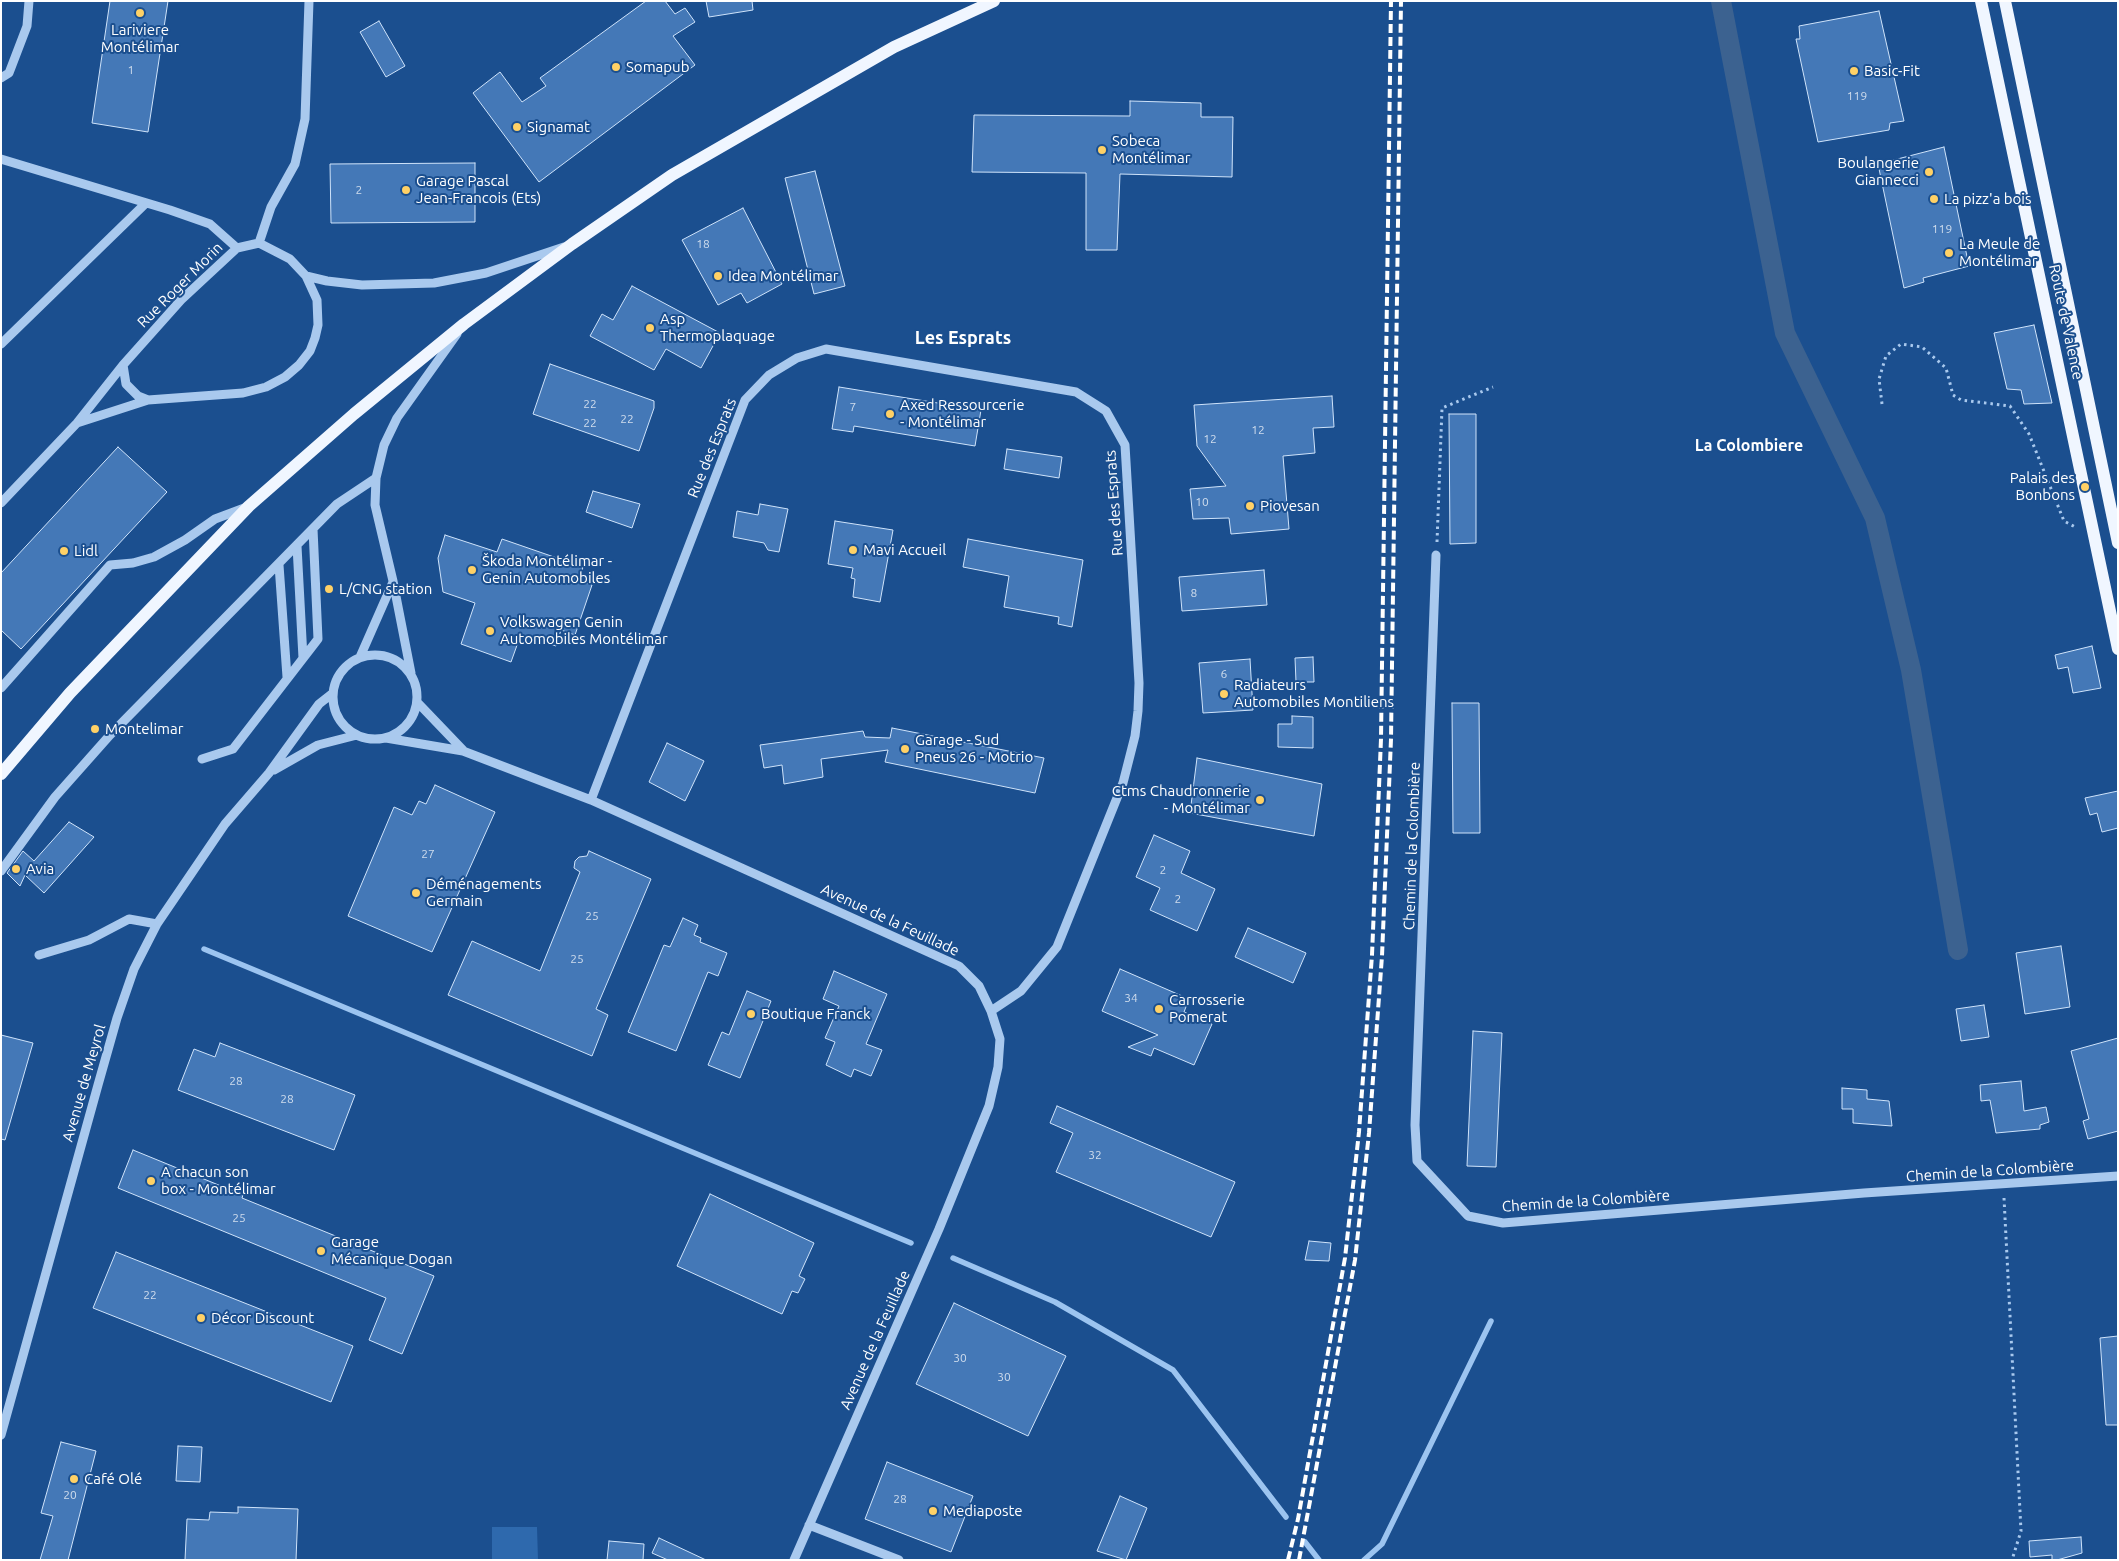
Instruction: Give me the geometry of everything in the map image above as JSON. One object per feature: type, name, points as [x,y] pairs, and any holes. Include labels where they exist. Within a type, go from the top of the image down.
[{"type":"main road","points":[[1,774],[70,693],[249,506],[354,414],[464,324],[572,244],[672,175],[868,62],[994,1]]},
{"type":"main road","name":"Route de Valence","points":[[1981,1],[2118,649]]},
{"type":"main road","name":"Route de Valence","points":[[2005,1],[2118,543]]},
{"type":"street","points":[[1,78],[10,74],[27,26],[29,1]]},
{"type":"street","points":[[77,423],[148,400],[243,393],[266,387],[285,377],[300,365],[310,351],[318,325],[316,300],[306,276],[290,259],[259,242],[271,207],[295,164],[305,119],[309,1]]},
{"type":"street","points":[[1,159],[210,224],[237,248]]},
{"type":"street","points":[[1,344],[146,203]]},
{"type":"street","name":"Rue Roger Morin","points":[[1,503],[77,423],[124,365],[181,300],[237,248],[259,242]]},
{"type":"street","points":[[306,276],[327,281],[362,285],[434,283],[486,273],[572,244]]},
{"type":"street","points":[[410,673],[393,581],[375,505],[376,478],[384,445],[397,418],[464,324]]},
{"type":"street","name":"Rue des Esprats","points":[[591,800],[745,400],[769,375],[797,358],[826,349],[1076,392],[1106,411],[1125,445],[1139,683],[1135,736],[1122,783],[1057,947],[1021,991],[992,1011]]},
{"type":"street","points":[[124,365],[126,384],[138,396],[148,400]]},
{"type":"street","points":[[1,871],[55,797],[110,735],[337,504],[376,478]]},
{"type":"street","points":[[1,688],[110,565],[133,564],[154,557],[185,540],[215,519],[249,506]]},
{"type":"street","points":[[202,759],[233,749],[318,639],[313,529]]},
{"type":"street","points":[[297,546],[303,658]]},
{"type":"street","name":"Chemin de la Colombière","points":[[1436,555],[1415,1115],[1417,1161],[1468,1216],[1503,1223],[1864,1193],[2118,1176]]},
{"type":"street","points":[[279,565],[287,677]]},
{"type":"street","points":[[360,657],[393,581]]},
{"type":"street","points":[[383,655],[394,658],[410,673],[416,682],[418,703],[414,715],[407,725],[386,738],[366,739],[346,728],[338,718],[334,706],[333,693],[342,671],[350,663],[360,657],[383,655]]},
{"type":"street","name":"Avenue de Meyrol","points":[[1,1435],[117,1018],[134,969],[157,924],[225,824],[269,773],[320,704],[333,693]]},
{"type":"street","name":"Avenue de la Feuillade","points":[[418,703],[463,751]]},
{"type":"street","name":"Avenue de Meyrol","points":[[269,773],[318,745],[357,735]]},
{"type":"street","name":"Avenue de la Feuillade","points":[[386,738],[463,751],[591,800],[959,966],[980,986],[992,1011],[1000,1038],[998,1067],[988,1106],[939,1229],[794,1560]]},
{"type":"street","points":[[39,955],[89,940],[129,919],[157,924]]},
{"type":"street","points":[[809,1525],[899,1560]]},
{"type":"path","points":[[1882,404],[1879,379],[1886,356],[1901,344],[1922,347],[1946,368],[1953,395],[1961,400],[2010,406],[2029,434],[2064,521],[2073,528],[2093,530]]},
{"type":"path","points":[[1436,555],[1442,408],[1493,387]]},
{"type":"path","points":[[2003,1184],[2022,1531],[2012,1560]]},
{"type":"shaded area","points":[[492,1527],[537,1527],[538,1560],[492,1560]]},
{"type":"building","points":[[110,1],[168,1],[148,132],[92,123]]},
{"type":"building","points":[[646,1],[665,1],[675,14],[685,8],[695,22],[673,36],[695,65],[539,182],[473,93],[500,72],[522,102],[546,86],[540,78]]},
{"type":"building","points":[[706,1],[752,1],[753,10],[709,17]]},
{"type":"building","points":[[1879,11],[1904,121],[1890,123],[1889,130],[1818,142],[1796,39],[1800,39],[1799,26]]},
{"type":"building","points":[[379,21],[405,66],[386,77],[360,32]]},
{"type":"building","points":[[1130,101],[1201,103],[1201,117],[1233,117],[1232,177],[1120,174],[1117,250],[1086,250],[1086,173],[972,172],[974,115],[1130,116]]},
{"type":"building","points":[[1944,147],[1969,266],[1923,278],[1924,282],[1904,288],[1878,164]]},
{"type":"building","points":[[475,163],[475,222],[331,223],[330,164]]},
{"type":"building","points":[[815,171],[845,286],[814,294],[785,178]]},
{"type":"building","points":[[743,208],[782,284],[747,303],[741,293],[718,305],[682,240]]},
{"type":"building","points":[[632,286],[720,333],[701,368],[666,349],[654,370],[590,336],[602,314],[613,320]]},
{"type":"building","points":[[2034,325],[2052,403],[2024,404],[2021,390],[2007,389],[1994,333]]},
{"type":"building","points":[[550,364],[654,401],[654,408],[639,451],[533,414]]},
{"type":"building","points":[[839,387],[981,410],[975,446],[854,426],[853,432],[832,429]]},
{"type":"building","points":[[1332,396],[1334,427],[1313,428],[1315,453],[1283,456],[1289,529],[1231,534],[1229,518],[1193,519],[1190,489],[1226,486],[1197,446],[1194,405]]},
{"type":"building","points":[[1449,414],[1476,414],[1476,543],[1450,544]]},
{"type":"building","points":[[118,447],[167,492],[21,649],[1,630],[1,573]]},
{"type":"building","points":[[1007,449],[1062,457],[1059,478],[1004,469]]},
{"type":"building","points":[[593,491],[640,504],[632,528],[586,512]]},
{"type":"building","points":[[760,504],[788,509],[779,552],[768,550],[764,543],[733,537],[737,511],[758,515]]},
{"type":"building","points":[[835,521],[893,530],[880,602],[853,597],[855,579],[851,578],[853,568],[828,564]]},
{"type":"building","points":[[445,535],[497,552],[502,539],[583,567],[579,581],[592,585],[575,635],[561,630],[556,646],[521,634],[511,662],[461,644],[475,603],[443,592],[438,558]]},
{"type":"building","points":[[968,539],[1083,560],[1072,627],[1058,624],[1059,617],[1004,607],[1009,576],[963,567]]},
{"type":"building","points":[[1264,570],[1267,605],[1182,611],[1179,577]]},
{"type":"building","points":[[2092,646],[2101,688],[2073,693],[2068,667],[2058,669],[2055,655]]},
{"type":"building","points":[[1313,657],[1314,682],[1296,682],[1295,658]]},
{"type":"building","points":[[1250,659],[1253,710],[1203,713],[1199,663]]},
{"type":"building","points":[[1452,703],[1479,703],[1480,833],[1453,833]]},
{"type":"building","points":[[1292,716],[1313,717],[1313,748],[1278,747],[1278,724],[1292,724]]},
{"type":"building","points":[[892,728],[1044,758],[1035,793],[885,762],[888,750],[821,759],[823,777],[784,784],[782,765],[764,768],[760,745],[863,731],[865,737],[890,738]]},
{"type":"building","points":[[667,743],[704,761],[685,801],[649,782]]},
{"type":"building","points":[[1197,758],[1322,784],[1314,836],[1190,813]]},
{"type":"building","points":[[435,785],[495,812],[432,952],[348,916],[394,807],[412,815],[419,801],[426,804]]},
{"type":"building","points":[[2118,791],[2118,828],[2102,832],[2097,813],[2090,815],[2085,798]]},
{"type":"building","points":[[69,822],[94,837],[44,893],[25,875],[20,886],[7,873],[23,851],[34,861]]},
{"type":"building","points":[[1154,835],[1190,851],[1181,873],[1215,889],[1197,931],[1150,910],[1160,888],[1136,877]]},
{"type":"building","points":[[589,851],[651,879],[596,1009],[608,1015],[592,1056],[448,995],[472,941],[540,971],[580,872],[574,868],[575,861],[579,857],[587,856]]},
{"type":"building","points":[[683,918],[698,925],[694,935],[701,938],[700,942],[727,953],[718,976],[708,972],[676,1051],[628,1032],[664,945],[670,947]]},
{"type":"building","points":[[1248,928],[1306,953],[1293,983],[1235,957]]},
{"type":"building","points":[[2061,946],[2070,1007],[2025,1014],[2016,953]]},
{"type":"building","points":[[1120,969],[1189,999],[1184,1012],[1212,1024],[1194,1065],[1154,1048],[1151,1056],[1128,1047],[1158,1035],[1102,1011]]},
{"type":"building","points":[[834,971],[887,994],[866,1044],[882,1050],[871,1076],[854,1069],[851,1077],[826,1065],[835,1042],[825,1038],[839,1006],[823,999]]},
{"type":"building","points":[[747,991],[771,1001],[740,1078],[708,1065],[722,1032],[729,1035]]},
{"type":"building","points":[[1984,1005],[1989,1037],[1961,1041],[1956,1009]]},
{"type":"building","points":[[1473,1031],[1502,1033],[1496,1167],[1467,1166]]},
{"type":"building","points":[[1,1035],[33,1043],[5,1140],[1,1139]]},
{"type":"building","points":[[2118,1038],[2118,1131],[2088,1139],[2083,1121],[2089,1119],[2071,1051]]},
{"type":"building","points":[[220,1043],[355,1095],[334,1150],[178,1090],[194,1049],[215,1057]]},
{"type":"building","points":[[2021,1081],[2024,1111],[2046,1107],[2049,1122],[2040,1125],[2040,1129],[1996,1133],[1990,1100],[1981,1101],[1980,1085]]},
{"type":"building","points":[[1842,1088],[1867,1090],[1867,1099],[1889,1101],[1892,1126],[1853,1123],[1853,1109],[1842,1109]]},
{"type":"building","points":[[1057,1106],[1235,1182],[1211,1237],[1056,1172],[1073,1133],[1050,1123]]},
{"type":"building","points":[[133,1150],[243,1195],[242,1198],[434,1276],[402,1354],[369,1340],[386,1298],[118,1188]]},
{"type":"building","points":[[710,1194],[814,1243],[799,1276],[805,1279],[798,1293],[792,1291],[782,1314],[677,1266]]},
{"type":"building","points":[[1309,1241],[1331,1243],[1329,1261],[1305,1260]]},
{"type":"building","points":[[116,1252],[353,1346],[331,1402],[93,1308]]},
{"type":"building","points":[[954,1303],[1066,1356],[1028,1436],[916,1384]]},
{"type":"building","points":[[2118,1336],[2118,1425],[2106,1425],[2100,1338]]},
{"type":"building","points":[[61,1442],[96,1451],[68,1560],[40,1560],[53,1516],[41,1513]]},
{"type":"building","points":[[178,1446],[202,1447],[200,1482],[176,1481]]},
{"type":"building","points":[[887,1462],[973,1496],[951,1552],[865,1519]]},
{"type":"building","points":[[1120,1496],[1147,1508],[1126,1560],[1097,1551]]},
{"type":"building","points":[[238,1507],[298,1509],[296,1560],[185,1560],[187,1519],[209,1520],[210,1512],[238,1513]]},
{"type":"building","points":[[2081,1537],[2082,1553],[2057,1560],[2052,1560],[2052,1555],[2030,1557],[2029,1541]]},
{"type":"building","points":[[659,1538],[706,1560],[668,1560],[652,1553]]},
{"type":"building","points":[[609,1541],[644,1544],[643,1560],[607,1560]]},
{"type":"waterway","points":[[1721,1],[1785,333],[1875,518],[1911,670],[1958,950]]},
{"type":"waterway","points":[[204,949],[911,1243]]},
{"type":"waterway","points":[[953,1258],[1055,1302],[1173,1370],[1286,1517]]},
{"type":"waterway","points":[[1364,1560],[1382,1544],[1491,1321]]},
{"type":"waterway","points":[[1305,1542],[1319,1560]]},
{"type":"railway","points":[[1288,1560],[1298,1519],[1345,1258],[1359,1132],[1372,955],[1381,739],[1391,1]]},
{"type":"railway","points":[[1299,1560],[1355,1260],[1369,1133],[1382,956],[1391,739],[1401,1]]},
{"type":"place","name":"Lariviere Montélimar","points":[[140,13]]},
{"type":"place","name":"Somapub","points":[[616,67]]},
{"type":"place","name":"Basic-Fit","points":[[1854,71]]},
{"type":"place","name":"Signamat","points":[[517,127]]},
{"type":"place","name":"Sobeca Montélimar","points":[[1102,150]]},
{"type":"place","name":"Boulangerie Giannecci","points":[[1929,172]]},
{"type":"place","name":"Garage Pascal Jean-Francois (Ets)","points":[[406,190]]},
{"type":"place","name":"La pizz'a bois","points":[[1934,199]]},
{"type":"place","name":"La Meule de Montélimar","points":[[1949,253]]},
{"type":"place","name":"Idea Montélimar","points":[[718,276]]},
{"type":"place","name":"Asp Thermoplaquage","points":[[650,328]]},
{"type":"place","name":"Axed Ressourcerie - Montélimar","points":[[890,414]]},
{"type":"place","name":"Palais des Bonbons","points":[[2085,487]]},
{"type":"place","name":"Piovesan","points":[[1250,506]]},
{"type":"place","name":"Mavi Accueil","points":[[853,550]]},
{"type":"place","name":"Lidl","points":[[64,551]]},
{"type":"place","name":"Škoda Montélimar - Genin Automobiles","points":[[472,570]]},
{"type":"place","name":"L/CNG station","points":[[329,589]]},
{"type":"place","name":"Volkswagen Genin Automobiles Montélimar","points":[[490,631]]},
{"type":"place","name":"Radiateurs Automobiles Montiliens","points":[[1224,694]]},
{"type":"place","name":"Montelimar","points":[[95,729]]},
{"type":"place","name":"Garage - Sud Pneus 26 - Motrio","points":[[905,749]]},
{"type":"place","name":"Ctms Chaudronnerie - Montélimar","points":[[1260,800]]},
{"type":"place","name":"Avia","points":[[16,869]]},
{"type":"place","name":"Déménagements Germain","points":[[416,893]]},
{"type":"place","name":"Carrosserie Pomerat","points":[[1159,1009]]},
{"type":"place","name":"Boutique Franck","points":[[751,1014]]},
{"type":"place","name":"A chacun son box - Montélimar","points":[[151,1181]]},
{"type":"place","name":"Garage Mécanique Dogan","points":[[321,1251]]},
{"type":"place","name":"Décor Discount","points":[[201,1318]]},
{"type":"place","name":"Café Olé","points":[[74,1479]]},
{"type":"place","name":"Mediaposte","points":[[933,1511]]},
{"type":"district","name":"Les Esprats","points":[[963,338]]},
{"type":"district","name":"La Colombiere","points":[[1749,446]]}]
